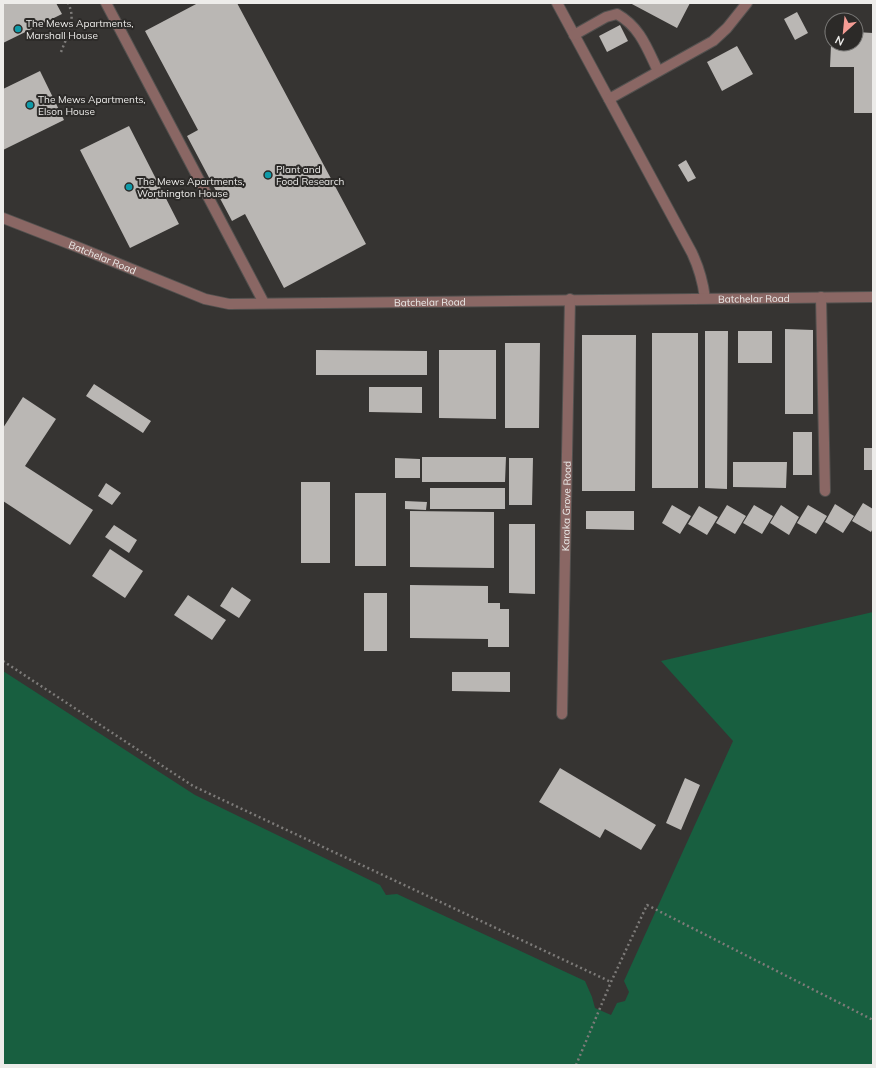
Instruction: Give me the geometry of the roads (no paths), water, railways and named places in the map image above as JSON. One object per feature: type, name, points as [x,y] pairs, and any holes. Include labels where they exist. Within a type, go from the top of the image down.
[{"type":"street","points":[[106,3],[264,303]]},
{"type":"street","points":[[557,3],[698,265],[705,298]]},
{"type":"street","points":[[609,99],[713,41],[727,28],[747,3]]},
{"type":"street","points":[[574,35],[606,18],[617,14],[627,20],[640,34],[658,71]]},
{"type":"street","name":"Batchelar Road","points":[[3,218],[205,299],[229,304],[570,299],[873,297]]},
{"type":"street","points":[[821,297],[824,492]]},
{"type":"street","name":"Karaka Grove Road","points":[[562,714],[570,299]]},
{"type":"place","name":"The Mews Apartments, Marshall House","points":[[18,29]]},
{"type":"place","name":"The Mews Apartments, Elson House","points":[[30,105]]},
{"type":"place","name":"Plant and Food Research","points":[[268,175]]},
{"type":"place","name":"The Mews Apartments, Worthington House","points":[[129,187]]}]
